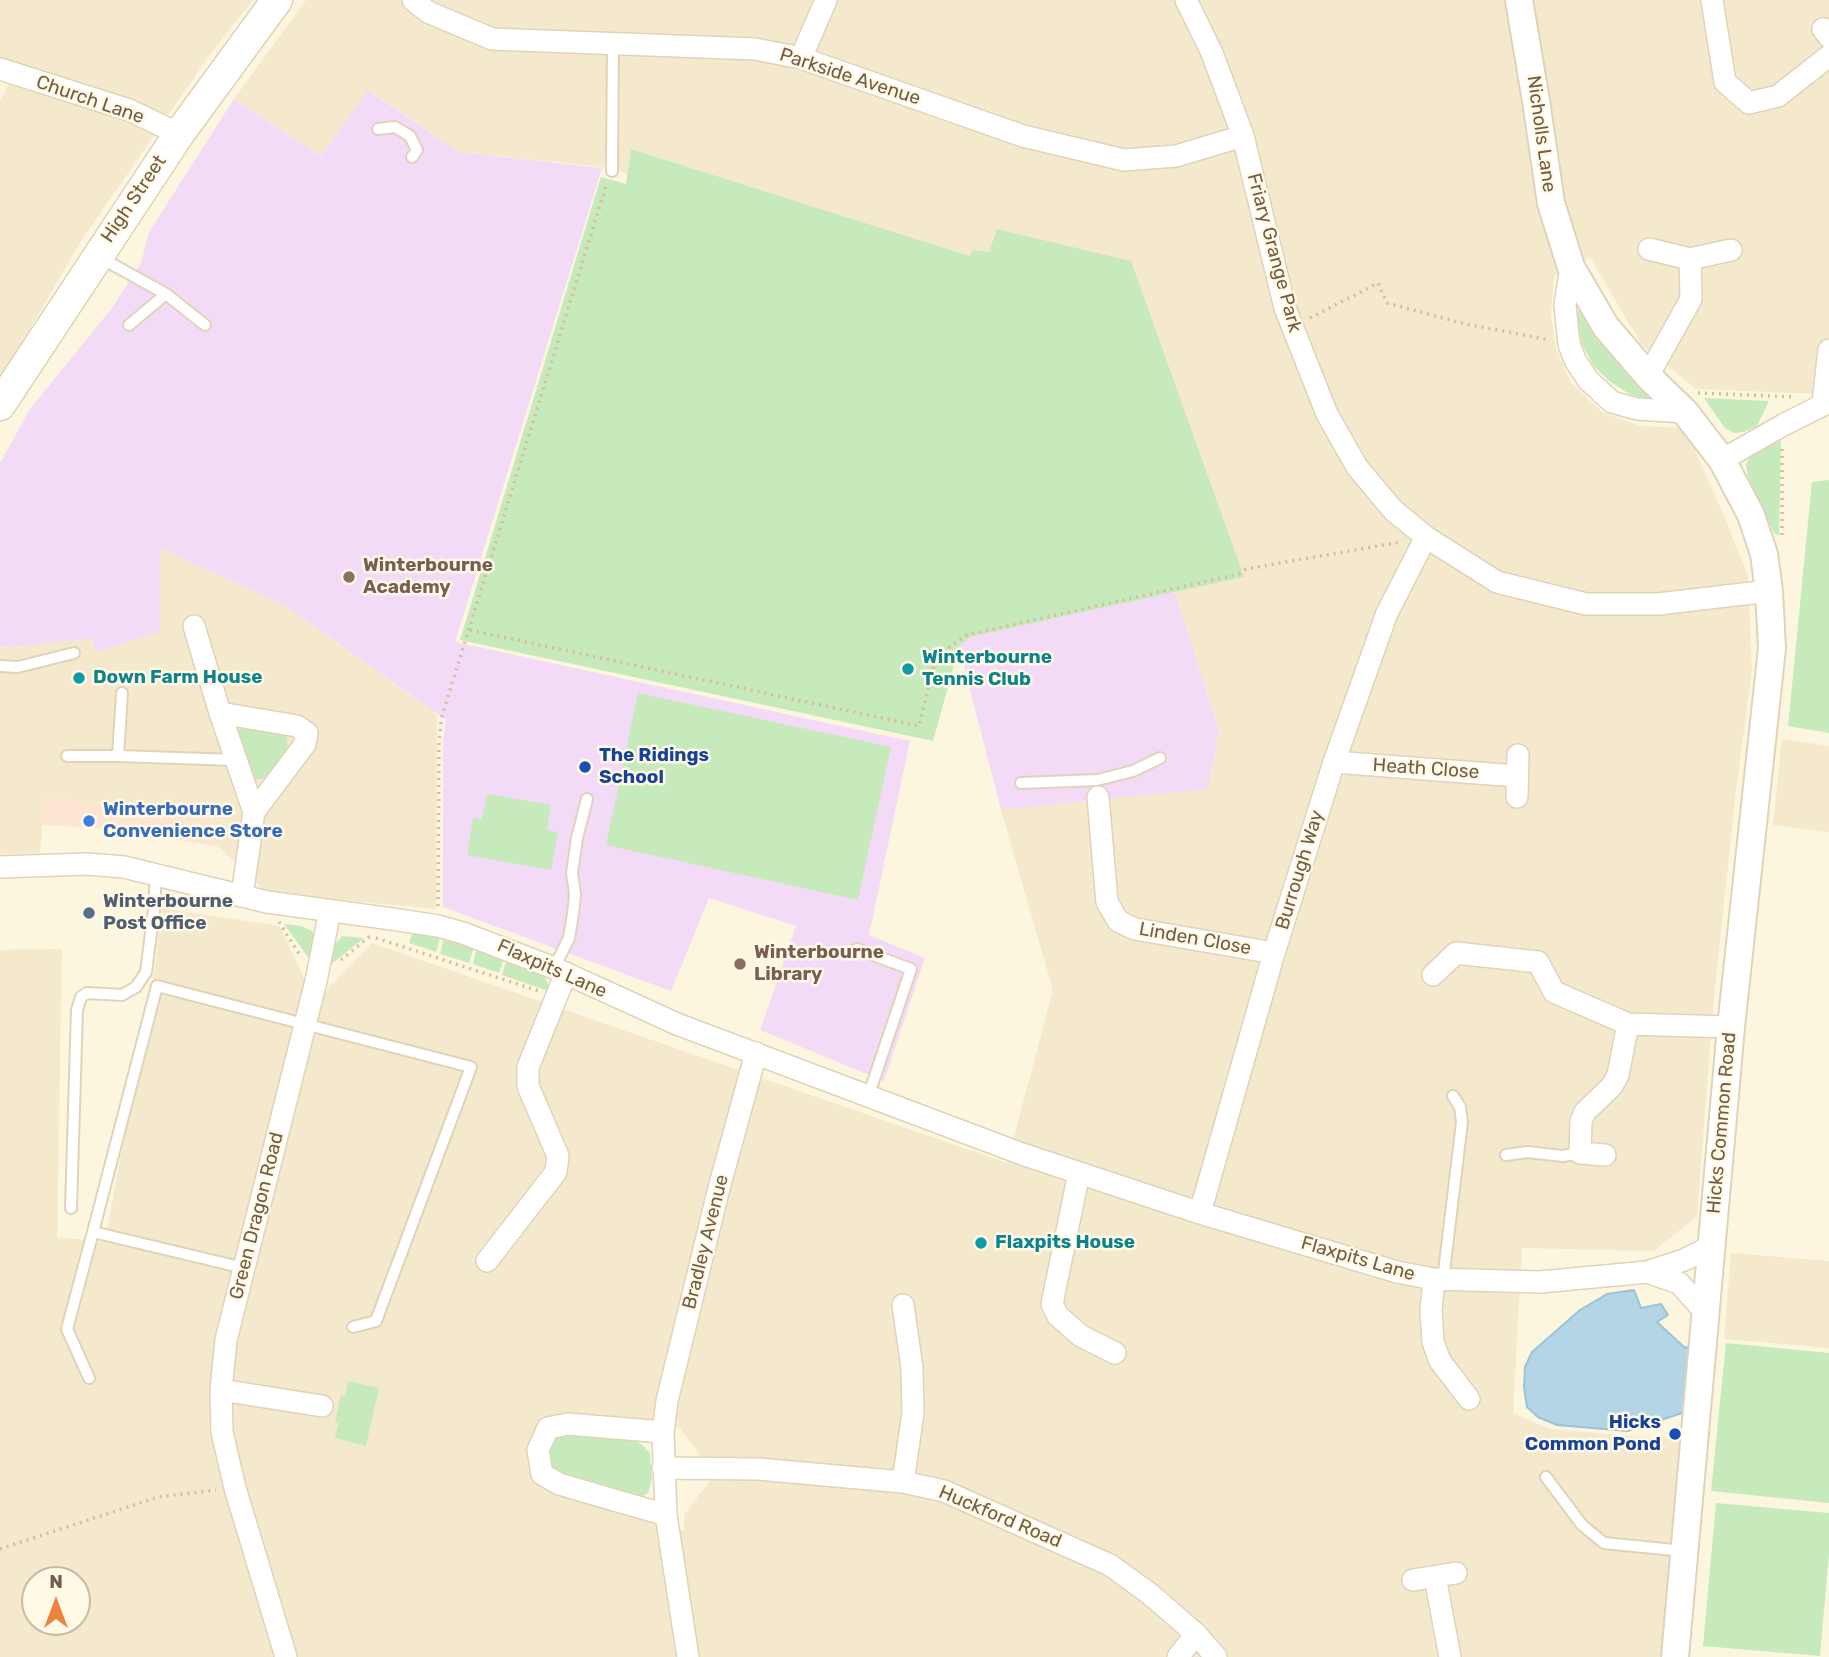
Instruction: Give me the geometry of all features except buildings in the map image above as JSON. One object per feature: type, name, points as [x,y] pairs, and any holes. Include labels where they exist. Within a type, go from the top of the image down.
[{"type":"main road","name":"High Street","points":[[0,405],[179,134],[277,0]]},
{"type":"street","name":"Parkside Avenue","points":[[412,0],[428,12],[492,39],[755,49],[801,58],[1023,136],[1124,160],[1176,156],[1243,136]]},
{"type":"street","points":[[801,58],[826,0]]},
{"type":"street","name":"Friary Grange Park","points":[[1186,0],[1212,53],[1243,136],[1285,308],[1327,414],[1357,467],[1393,510],[1426,537],[1497,582],[1586,604],[1658,604],[1769,591]]},
{"type":"street","name":"Nicholls Lane","points":[[1518,0],[1551,203],[1571,267],[1606,327],[1656,384],[1685,412],[1722,460],[1751,515],[1763,554],[1769,591]]},
{"type":"street","points":[[1712,0],[1725,82],[1749,103],[1778,96],[1829,57]]},
{"type":"street","name":"Church Lane","points":[[0,69],[129,110],[179,134]]},
{"type":"street","points":[[1649,249],[1690,259],[1731,250]]},
{"type":"street","points":[[1656,384],[1691,299],[1690,259]]},
{"type":"street","name":"Nicholls Lane","points":[[1571,267],[1565,305],[1569,344],[1575,360],[1588,380],[1612,402],[1637,409],[1685,412]]},
{"type":"street","points":[[1722,460],[1826,403],[1829,350]]},
{"type":"street","name":"Burrough Way","points":[[1200,1213],[1274,953],[1334,762],[1387,613],[1426,537]]},
{"type":"street","name":"Hicks Common Road","points":[[1675,1657],[1731,1027],[1772,649],[1769,591]]},
{"type":"street","points":[[194,626],[254,812],[242,896]]},
{"type":"street","points":[[220,713],[297,726],[307,733],[305,744],[254,812]]},
{"type":"street","name":"Heath Close","points":[[1334,762],[1517,776]]},
{"type":"street","name":"Linden Close","points":[[1098,788],[1107,902],[1118,921],[1135,929],[1274,953]]},
{"type":"street","name":"Flaxpits Lane","points":[[0,867],[88,864],[124,867],[267,902],[328,922],[438,926],[488,941],[677,1024],[867,1097],[1200,1213],[1397,1272],[1439,1279],[1540,1282],[1647,1272],[1684,1260],[1710,1247]]},
{"type":"street","name":"Green Dragon Road","points":[[286,1657],[222,1432],[220,1390],[226,1340],[328,922]]},
{"type":"street","points":[[1433,975],[1456,953],[1538,962],[1554,992],[1628,1024],[1731,1027]]},
{"type":"street","points":[[487,1261],[556,1172],[558,1156],[528,1086],[528,1067],[557,997],[560,971]]},
{"type":"street","points":[[1605,1155],[1580,1153],[1581,1121],[1585,1112],[1612,1086],[1618,1075],[1628,1024]]},
{"type":"street","name":"Bradley Avenue","points":[[688,1657],[666,1515],[663,1432],[667,1401],[706,1241],[756,1054]]},
{"type":"street","points":[[1079,1173],[1052,1304],[1058,1316],[1081,1336],[1115,1353]]},
{"type":"street","name":"Flaxpits Lane","points":[[1647,1272],[1679,1283],[1705,1312]]},
{"type":"street","points":[[1439,1279],[1431,1310],[1433,1342],[1440,1361],[1469,1399]]},
{"type":"street","points":[[898,1318],[912,1368],[913,1413],[903,1482]]},
{"type":"street","points":[[220,1390],[321,1406]]},
{"type":"street","points":[[663,1432],[568,1423],[548,1428],[538,1450],[542,1474],[559,1485],[666,1515]]},
{"type":"street","name":"Huckford Road","points":[[663,1468],[758,1469],[903,1482],[944,1491],[1110,1565],[1150,1594],[1196,1634],[1216,1657]]},
{"type":"street","points":[[1413,1580],[1446,1575],[1450,1657]]},
{"type":"street","points":[[1178,1657],[1196,1634]]},
{"type":"lane","points":[[612,43],[612,171]]},
{"type":"lane","points":[[378,129],[395,127],[410,136],[417,150],[412,156]]},
{"type":"lane","points":[[97,255],[166,294],[205,325]]},
{"type":"lane","points":[[129,325],[166,294]]},
{"type":"lane","points":[[0,666],[18,667],[74,653]]},
{"type":"lane","points":[[118,756],[122,693]]},
{"type":"lane","points":[[67,756],[236,760]]},
{"type":"lane","points":[[1021,783],[1098,788],[1160,758]]},
{"type":"lane","points":[[560,971],[569,939],[575,894],[572,873],[587,799]]},
{"type":"lane","points":[[71,1208],[76,1010],[81,997],[87,993],[122,995],[136,987],[146,972],[156,874]]},
{"type":"lane","points":[[857,949],[911,969],[867,1097]]},
{"type":"lane","points":[[89,1378],[66,1329],[157,986],[471,1067],[376,1321],[353,1327]]},
{"type":"lane","points":[[1439,1279],[1462,1122],[1460,1107],[1452,1096]]},
{"type":"lane","points":[[1506,1155],[1527,1152],[1563,1156],[1580,1153]]},
{"type":"lane","points":[[93,1232],[244,1268]]},
{"type":"lane","points":[[1546,1477],[1582,1525],[1604,1543],[1684,1551]]},
{"type":"path","points":[[438,926],[439,740],[442,716],[612,171]]},
{"type":"path","points":[[1293,327],[1378,284],[1387,303],[1466,324],[1569,344]]},
{"type":"path","points":[[1656,384],[1795,397],[1826,403]]},
{"type":"path","points":[[1763,554],[1782,537],[1783,425]]},
{"type":"path","points":[[470,630],[919,726],[936,656],[967,635],[1240,574],[1246,569],[1426,537]]},
{"type":"path","points":[[328,922],[557,997]]},
{"type":"path","points":[[0,1549],[158,1497],[236,1488]]},
{"type":"shaded area","points":[[0,0],[253,0],[211,53],[79,244],[0,381],[0,102],[17,65],[0,60]]},
{"type":"shaded area","points":[[306,0],[1829,0],[1829,391],[1817,394],[1696,389],[1641,344],[1590,257],[1554,276],[1551,315],[1556,348],[1571,383],[1602,412],[1640,426],[1685,428],[1748,576],[1752,670],[1714,997],[1697,1216],[1654,1251],[1522,1248],[1513,1413],[1549,1429],[1681,1440],[1662,1657],[0,1657],[0,950],[62,949],[57,1237],[105,1242],[156,961],[161,908],[280,926],[315,1002],[372,943],[1007,1163],[1053,990],[1001,810],[1208,788],[1219,730],[1175,592],[1244,576],[997,229],[989,253],[970,256],[631,149],[628,174],[602,167],[459,152],[369,90],[321,156],[234,99]],"holes":[[[568,1414],[679,1427],[714,1475],[684,1515],[684,1531],[555,1493],[534,1480],[528,1449],[542,1420]]]},
{"type":"shaded area","name":"Winterbourne Academy","points":[[368,90],[459,152],[602,168],[455,642],[910,741],[869,935],[925,958],[884,1081],[760,1030],[796,926],[709,898],[671,991],[443,907],[443,740],[446,720],[287,607],[160,548],[160,632],[96,652],[92,638],[15,647],[0,646],[0,463],[30,409],[112,308],[141,263],[149,232],[234,99],[321,156]]},
{"type":"shaded area","points":[[160,548],[287,607],[437,714],[436,909],[267,893],[219,847],[224,820],[44,796],[40,853],[0,854],[0,646],[15,647],[92,637],[96,651]]},
{"type":"shaded area","points":[[1175,592],[1219,730],[1208,789],[1001,810],[959,647],[970,637]]},
{"type":"shaded area","points":[[1782,739],[1829,746],[1829,832],[1773,825]]},
{"type":"shaded area","points":[[43,796],[224,820],[219,847],[116,829],[42,825]]},
{"type":"shaded area","points":[[1731,1253],[1829,1261],[1829,1348],[1724,1339]]},
{"type":"green space","points":[[631,149],[970,256],[973,250],[989,252],[997,229],[1131,261],[1244,577],[970,637],[959,647],[933,741],[460,640],[601,177],[626,184]]},
{"type":"green space","points":[[1581,310],[1598,334],[1654,394],[1653,400],[1631,395],[1609,381],[1593,365],[1582,344],[1575,313]]},
{"type":"green space","points":[[1704,398],[1769,401],[1757,426],[1734,433],[1725,428]]},
{"type":"green space","points":[[1781,441],[1779,536],[1774,533],[1748,476],[1746,464],[1761,446]]},
{"type":"green space","points":[[1829,480],[1829,733],[1788,726],[1812,482]]},
{"type":"green space","points":[[638,693],[891,747],[858,900],[606,845]]},
{"type":"green space","points":[[244,728],[281,731],[287,738],[288,754],[273,773],[264,779],[256,779],[249,770],[239,737],[239,730]]},
{"type":"green space","points":[[487,794],[551,805],[547,830],[558,832],[551,870],[467,855],[473,818],[482,819]]},
{"type":"green space","points":[[284,924],[301,926],[312,931],[316,937],[313,964]]},
{"type":"green space","points":[[413,931],[441,936],[436,952],[409,943]]},
{"type":"green space","points":[[342,936],[364,938],[329,966],[335,944]]},
{"type":"green space","points":[[444,938],[474,947],[469,963],[440,954]]},
{"type":"green space","points":[[477,947],[504,958],[499,973],[473,964]]},
{"type":"green space","points":[[507,959],[544,974],[551,992],[502,975]]},
{"type":"green space","points":[[1726,1343],[1829,1353],[1829,1503],[1711,1491]]},
{"type":"green space","points":[[348,1381],[379,1388],[366,1446],[335,1438],[338,1423],[335,1422],[341,1395],[345,1396]]},
{"type":"green space","points":[[569,1432],[633,1438],[650,1453],[652,1479],[648,1493],[638,1499],[562,1477],[549,1469],[546,1451],[554,1435]]},
{"type":"green space","points":[[1716,1503],[1829,1513],[1829,1554],[1820,1656],[1703,1646]]},
{"type":"water","points":[[1634,1290],[1641,1308],[1661,1304],[1668,1315],[1657,1322],[1685,1348],[1693,1345],[1685,1412],[1628,1431],[1557,1425],[1538,1417],[1527,1407],[1524,1387],[1525,1367],[1532,1352],[1580,1310],[1607,1294]]},
{"type":"place","name":"Winterbourne Academy","points":[[349,577]]},
{"type":"place","name":"Winterbourne Tennis Club","points":[[908,669]]},
{"type":"place","name":"Down Farm House","points":[[79,678]]},
{"type":"place","name":"The Ridings School","points":[[585,767]]},
{"type":"place","name":"Winterbourne Convenience Store","points":[[89,821]]},
{"type":"place","name":"Winterbourne Post Office","points":[[89,913]]},
{"type":"place","name":"Winterbourne Library","points":[[740,964]]},
{"type":"place","name":"Flaxpits House","points":[[981,1243]]},
{"type":"place","name":"Hicks Common Pond","points":[[1675,1434]]}]
